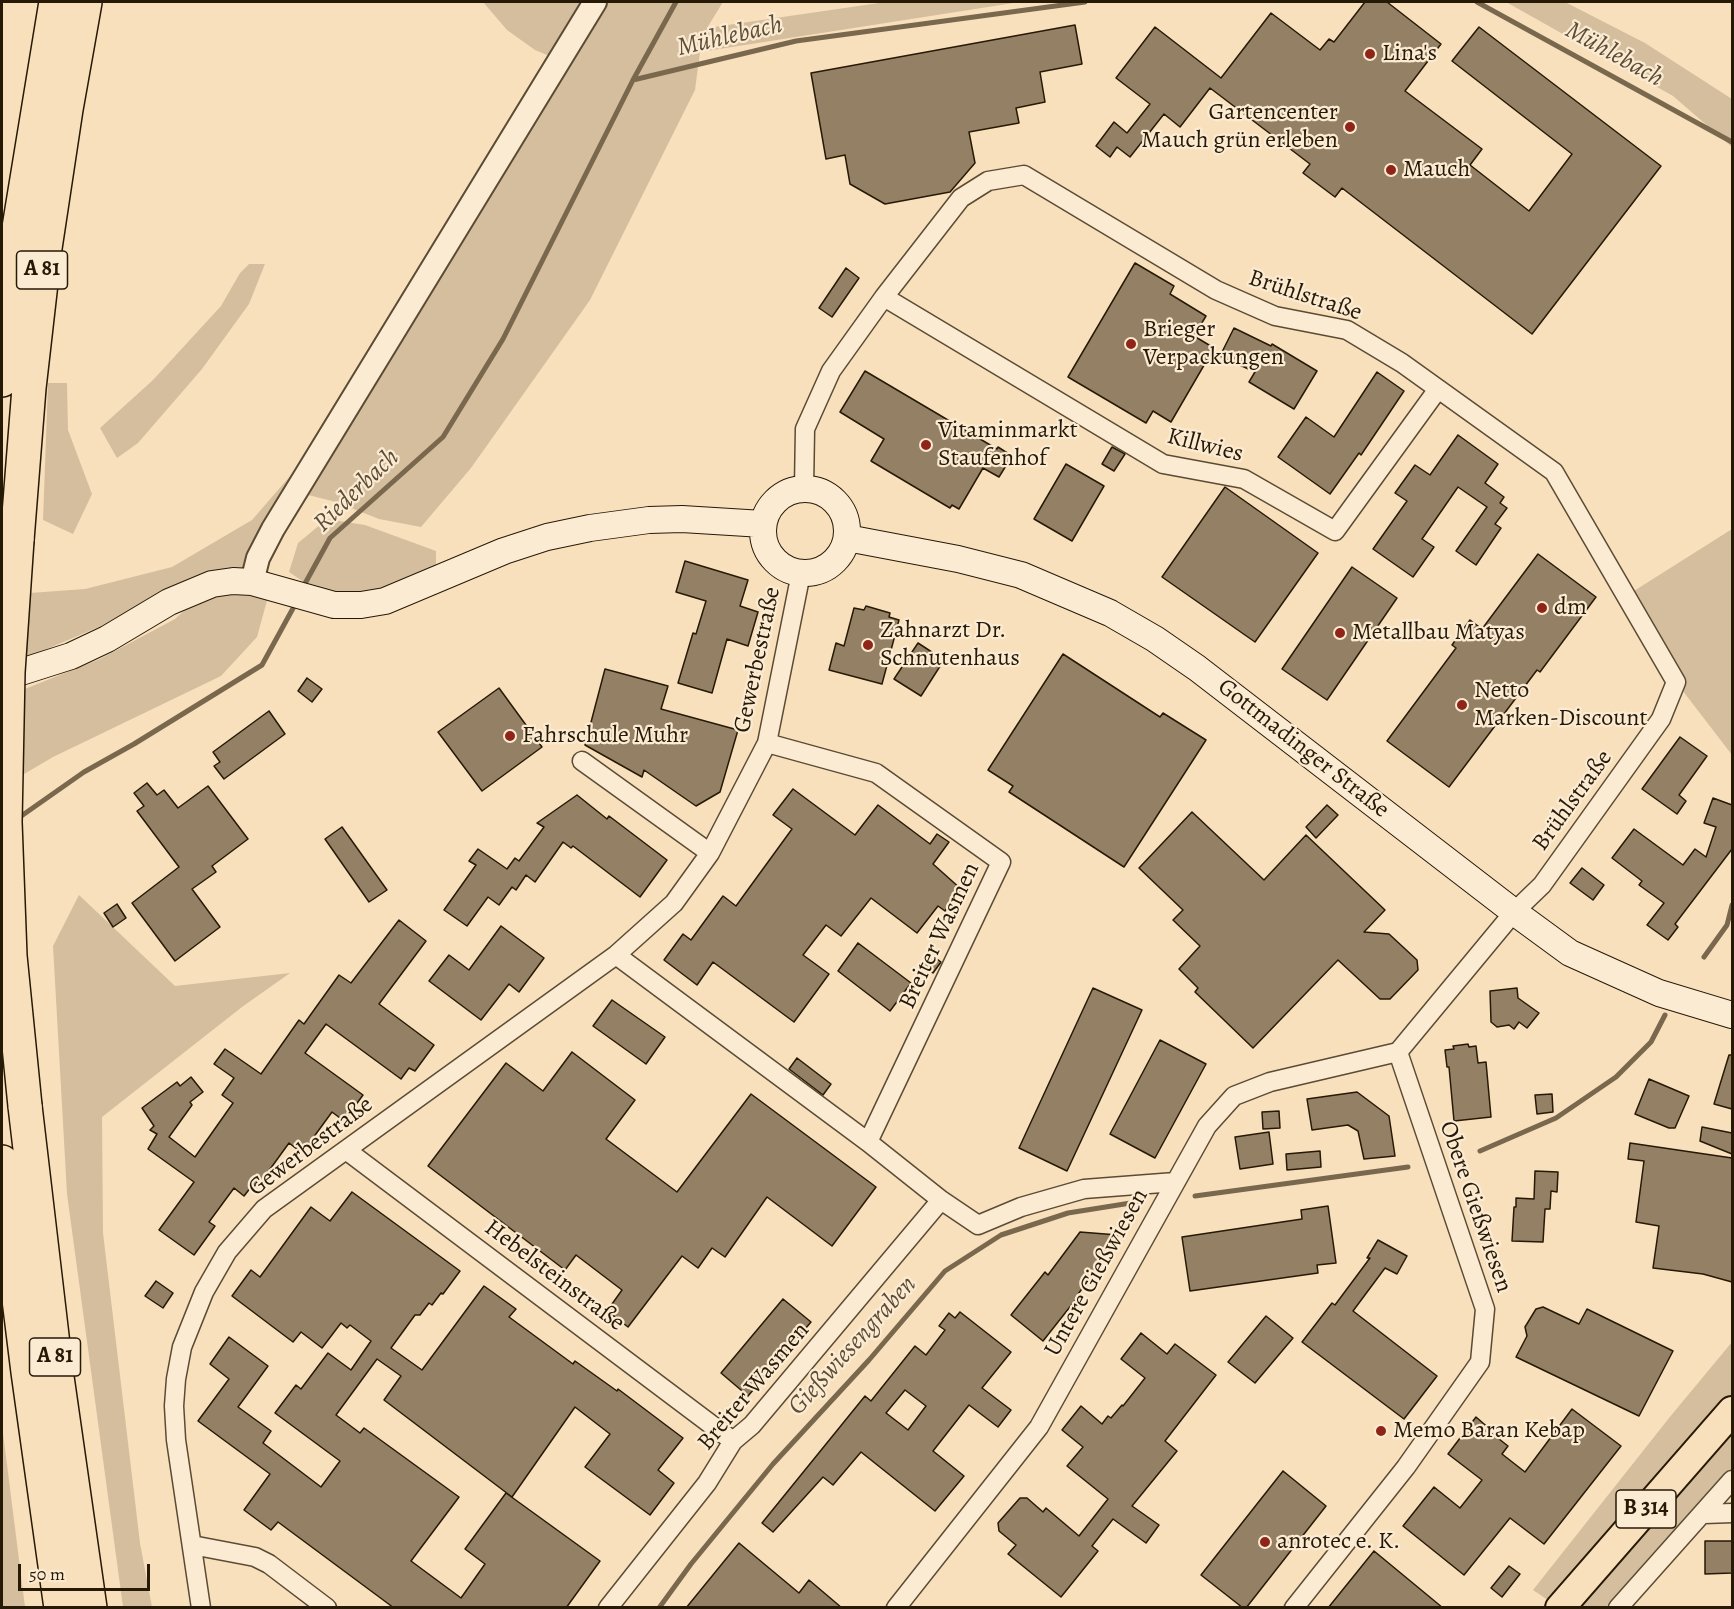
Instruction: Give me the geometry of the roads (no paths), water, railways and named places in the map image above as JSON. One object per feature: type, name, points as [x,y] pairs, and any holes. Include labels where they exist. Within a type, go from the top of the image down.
[{"type":"highway","name":"A 81","points":[[2,380],[21,217],[56,2]]},
{"type":"highway","name":"A 81","points":[[85,2],[66,110],[44,260],[29,388],[8,672],[5,822],[10,956],[25,1106],[56,1370],[90,1608]]},
{"type":"highway","name":"A 81","points":[[2,1162],[61,1608]]},
{"type":"main road","points":[[804,488],[817,490],[838,503],[845,514],[848,526],[842,552],[833,564],[820,571],[801,573],[778,564],[768,553],[763,539],[763,524],[768,510],[777,499],[790,491],[804,488]]},
{"type":"main road","points":[[2,678],[71,656],[107,639],[169,602],[191,591],[213,584],[233,581],[252,582],[334,605],[361,605],[384,601],[504,551],[547,537],[590,528],[649,520],[682,519],[763,524]]},
{"type":"main road","name":"Gottmadinger Straße","points":[[847,538],[958,559],[1021,574],[1110,613],[1155,639],[1197,668],[1570,953],[1659,993],[1732,1015]]},
{"type":"main road","name":"B 314","points":[[1560,1608],[1732,1411]]},
{"type":"street","points":[[252,582],[258,558],[273,529],[595,2]]},
{"type":"street","name":"Brühlstraße","points":[[804,488],[805,429],[831,371],[884,297],[961,198],[988,181],[1023,174],[1216,290],[1275,316],[1347,330],[1402,363],[1554,472],[1676,682],[1661,719],[1542,885],[1514,912]]},
{"type":"street","name":"Killwies","points":[[884,297],[1163,464],[1244,478],[1335,531],[1438,389]]},
{"type":"street","name":"Gewerbestraße","points":[[201,1608],[176,1440],[174,1406],[182,1347],[204,1292],[227,1252],[264,1209],[616,955],[674,903],[710,853],[766,743],[801,573]]},
{"type":"street","name":"Breiter Wasmen","points":[[766,743],[876,773],[1001,862],[868,1142]]},
{"type":"street","points":[[582,761],[710,853]]},
{"type":"street","points":[[1398,1052],[1514,912]]},
{"type":"street","points":[[616,955],[868,1142],[941,1200],[978,1225],[1021,1207],[1084,1189],[1175,1182]]},
{"type":"street","name":"Untere Gießwiesen","points":[[896,1608],[1039,1427],[1207,1126],[1234,1096],[1269,1082],[1398,1052]]},
{"type":"street","name":"Obere Gießwiesen","points":[[1294,1608],[1406,1467],[1480,1362],[1485,1309],[1398,1052]]},
{"type":"street","name":"Hebelsteinstraße","points":[[346,1150],[734,1441]]},
{"type":"street","name":"Breiter Wasmen","points":[[608,1608],[707,1483],[734,1441],[752,1425],[941,1200]]},
{"type":"street","points":[[1618,1608],[1732,1480]]},
{"type":"street","points":[[1704,1514],[1732,1513]]},
{"type":"street","points":[[192,1545],[255,1557],[269,1564],[327,1608]]},
{"type":"waterway","name":"Riederbach","points":[[302,589],[330,538],[443,437],[503,339],[633,80],[676,2]]},
{"type":"waterway","name":"Mühlebach","points":[[633,80],[796,41],[1085,2]]},
{"type":"waterway","name":"Mühlebach","points":[[1477,2],[1732,142]]},
{"type":"waterway","name":"Riederbach","points":[[17,819],[84,772],[262,665],[297,601]]},
{"type":"waterway","name":"Gießwiesengraben","points":[[1704,957],[1727,925],[1732,905]]},
{"type":"waterway","name":"Gießwiesengraben","points":[[1480,1151],[1556,1118],[1616,1077],[1651,1042],[1665,1015]]},
{"type":"waterway","name":"Gießwiesengraben","points":[[1195,1196],[1408,1167]]},
{"type":"waterway","name":"Gießwiesengraben","points":[[659,1608],[691,1564],[773,1464],[869,1360],[945,1271],[1001,1235],[1068,1213],[1137,1202]]},
{"type":"place","name":"Lina's","points":[[1370,54]]},
{"type":"place","name":"Gartencenter Mauch grün erleben","points":[[1350,127]]},
{"type":"place","name":"Mauch","points":[[1391,170]]},
{"type":"place","name":"Brieger Verpackungen","points":[[1131,344]]},
{"type":"place","name":"Vitaminmarkt Staufenhof","points":[[926,445]]},
{"type":"place","name":"dm","points":[[1542,608]]},
{"type":"place","name":"Metallbau Matyas","points":[[1340,633]]},
{"type":"place","name":"Zahnarzt Dr. Schnutenhaus","points":[[868,645]]},
{"type":"place","name":"Netto Marken-Discount","points":[[1462,705]]},
{"type":"place","name":"Fahrschule Muhr","points":[[510,736]]},
{"type":"place","name":"Memo Baran Kebap","points":[[1381,1431]]},
{"type":"place","name":"anrotec e. K.","points":[[1265,1542]]}]
